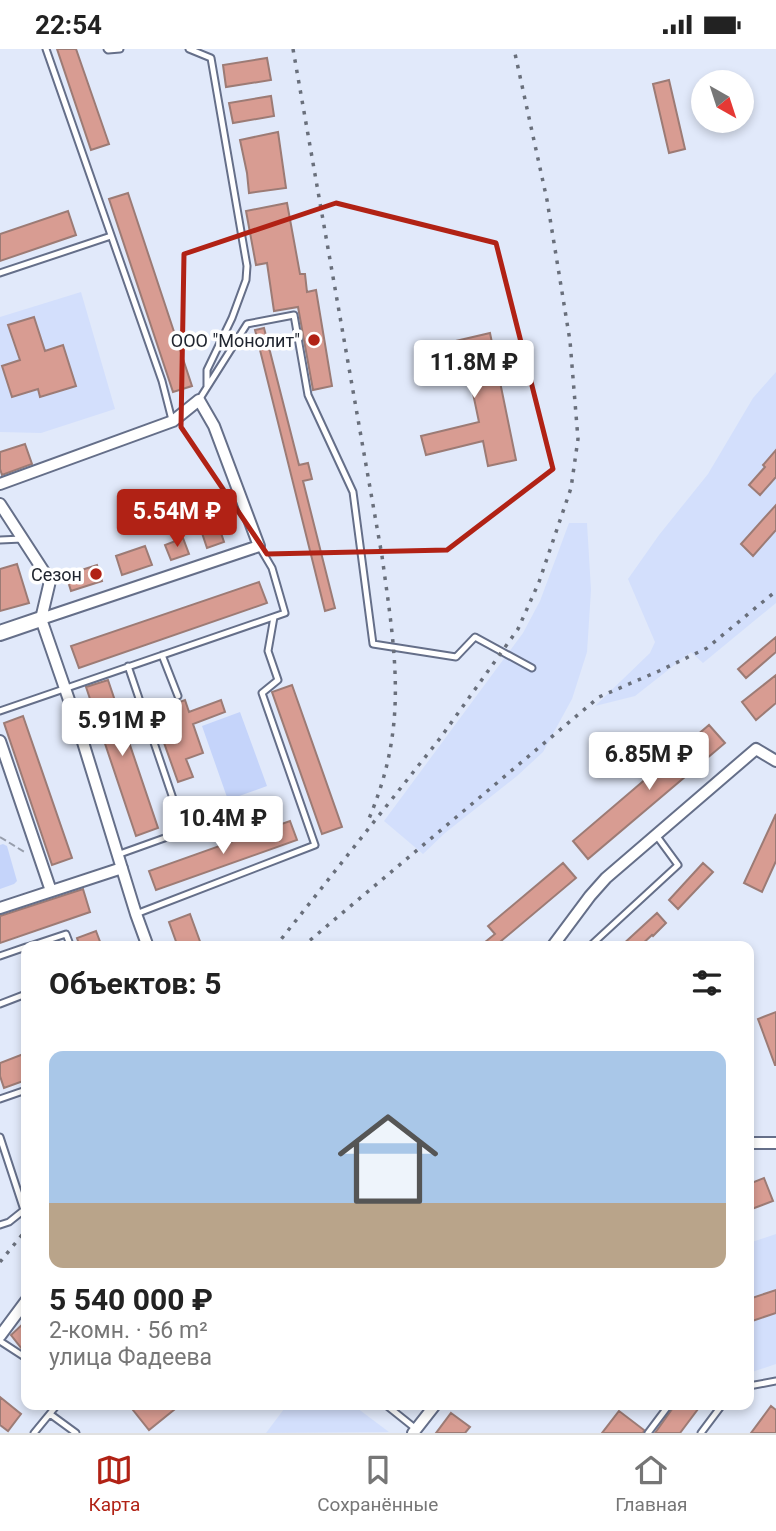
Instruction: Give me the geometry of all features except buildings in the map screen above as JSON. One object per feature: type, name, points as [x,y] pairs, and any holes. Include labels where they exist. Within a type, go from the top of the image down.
[{"type":"street","points":[[0,484],[173,421],[199,400],[214,426],[259,546],[0,633]]},
{"type":"street","points":[[0,504],[50,581],[41,619],[146,941]]},
{"type":"street","points":[[0,741],[51,891]]},
{"type":"street","points":[[557,941],[606,878],[756,749],[776,761]]},
{"type":"street","points":[[0,908],[122,868]]},
{"type":"street","points":[[754,1143],[776,1143]]},
{"type":"street","points":[[0,1336],[21,1308]]},
{"type":"street","points":[[415,1431],[431,1410]]},
{"type":"lane","points":[[46,49],[162,381],[173,421]]},
{"type":"lane","points":[[107,49],[120,49]]},
{"type":"lane","points":[[189,49],[211,58],[247,266],[246,280],[232,318],[207,370],[207,387]]},
{"type":"lane","points":[[0,273],[111,236]]},
{"type":"lane","points":[[199,400],[247,324],[294,315],[308,395],[353,492],[373,644],[456,657],[475,637],[532,668]]},
{"type":"lane","points":[[0,540],[22,539]]},
{"type":"lane","points":[[0,712],[285,613],[272,568],[259,546]]},
{"type":"lane","points":[[136,914],[315,845],[262,693],[278,680],[268,651],[274,617]]},
{"type":"lane","points":[[162,655],[178,696]]},
{"type":"lane","points":[[117,855],[184,831],[128,666]]},
{"type":"lane","points":[[596,941],[678,865],[656,835]]},
{"type":"lane","points":[[45,941],[66,934],[69,941]]},
{"type":"lane","points":[[0,956],[21,949]]},
{"type":"lane","points":[[0,1004],[21,996]]},
{"type":"lane","points":[[0,1099],[21,1092]]},
{"type":"lane","points":[[0,1137],[21,1201]]},
{"type":"lane","points":[[0,1225],[21,1212]]},
{"type":"lane","points":[[0,1341],[21,1355]]},
{"type":"lane","points":[[754,1385],[776,1381]]},
{"type":"lane","points":[[34,1433],[54,1410]]},
{"type":"lane","points":[[391,1410],[415,1431]]},
{"type":"lane","points":[[648,1433],[664,1410]]},
{"type":"lane","points":[[701,1433],[718,1410]]},
{"type":"lane","points":[[50,1415],[76,1433]]},
{"type":"path","points":[[0,837],[42,863]]},
{"type":"highlighted area","points":[[336,203],[496,243],[553,469],[447,550],[267,554],[181,427],[184,254]]},
{"type":"shaded area","points":[[81,292],[115,409],[41,433],[0,432],[0,317]]},
{"type":"shaded area","points":[[776,372],[776,603],[703,663],[691,652],[635,696],[595,706],[650,653],[655,642],[628,579],[708,474],[753,398]]},
{"type":"shaded area","points":[[569,523],[587,523],[591,590],[587,652],[572,699],[543,752],[423,854],[384,821],[523,633],[540,601]]},
{"type":"shaded area","points":[[240,712],[267,786],[228,800],[202,726]]},
{"type":"shaded area","points":[[0,845],[7,846],[17,881],[0,889]]},
{"type":"shaded area","points":[[776,1234],[776,1364],[754,1371],[754,1241]]},
{"type":"shaded area","points":[[283,1410],[360,1410],[389,1432],[266,1433]]},
{"type":"railway","points":[[293,49],[382,556],[393,647],[395,693],[392,738],[383,781],[368,821]]},
{"type":"railway","points":[[280,941],[441,737],[518,629],[539,582],[571,488],[578,439],[570,341],[547,200],[514,49]]},
{"type":"railway","points":[[309,941],[599,697],[707,648],[776,591]]},
{"type":"railway","points":[[0,1262],[21,1236]]},
{"type":"place","name":"ООО \"Монолит\"","points":[[314,340]]},
{"type":"place","name":"Сезон","points":[[96,574]]}]
